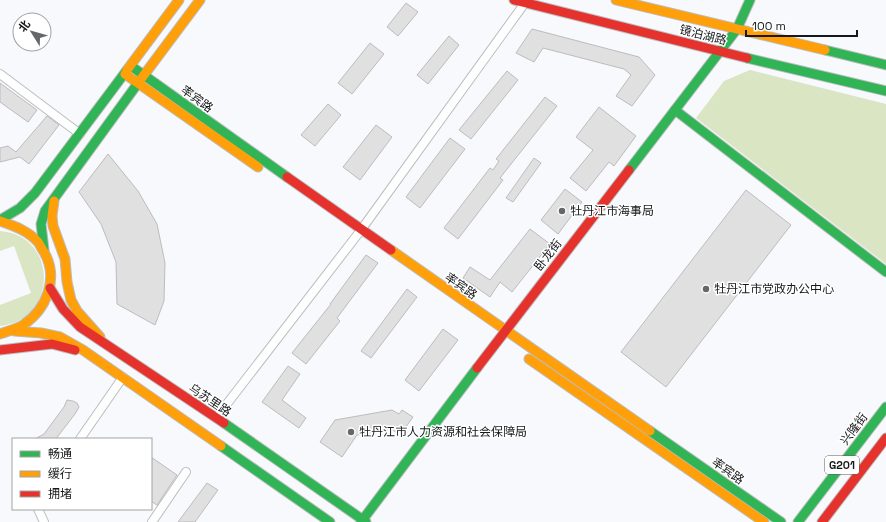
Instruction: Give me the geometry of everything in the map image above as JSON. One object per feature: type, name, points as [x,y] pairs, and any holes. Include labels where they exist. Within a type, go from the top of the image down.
[{"type":"main road","points":[[0,221],[24,207],[179,0]]},
{"type":"main road","points":[[44,250],[41,224],[45,212],[200,0]]},
{"type":"main road","name":"镜泊湖路","points":[[514,0],[526,1],[720,52],[886,91]]},
{"type":"main road","name":"镜泊湖路","points":[[616,0],[886,65]]},
{"type":"main road","name":"卧龙街","points":[[363,521],[501,336],[720,52],[737,29],[750,0]]},
{"type":"main road","name":"率宾路","points":[[131,66],[141,79],[359,233],[501,336],[781,522]]},
{"type":"main road","name":"率宾路","points":[[125,74],[141,79]]},
{"type":"main road","points":[[675,110],[886,272]]},
{"type":"main road","points":[[55,198],[52,216],[53,226],[65,258],[70,300],[77,311],[104,343]]},
{"type":"main road","points":[[0,221],[12,224],[35,238],[44,250],[50,268],[50,288],[46,302],[38,314],[27,324],[14,331],[0,334]]},
{"type":"main road","name":"率宾路","points":[[359,233],[434,292]]},
{"type":"main road","name":"乌苏里路","points":[[50,288],[56,302],[80,327],[216,418],[363,521]]},
{"type":"main road","points":[[14,331],[60,336],[123,377],[330,522]]},
{"type":"main road","points":[[0,350],[52,344],[63,346],[92,356]]},
{"type":"main road","name":"率宾路","points":[[519,351],[764,522]]},
{"type":"main road","name":"兴隆街","points":[[798,522],[886,407]]},
{"type":"main road","name":"G201","points":[[822,522],[886,438]]},
{"type":"street","points":[[216,418],[359,233],[526,1]]},
{"type":"street","points":[[0,74],[80,134]]},
{"type":"street","points":[[81,438],[123,377]]},
{"type":"street","points":[[152,522],[186,472]]},
{"type":"street","points":[[38,510],[44,522]]},
{"type":"green space","points":[[750,70],[886,104],[886,264],[696,118],[724,81]]},
{"type":"green space","points":[[0,231],[19,236],[33,247],[41,261],[44,278],[41,295],[33,310],[19,321],[0,326],[0,305],[31,293],[14,246],[0,251]]},
{"type":"building","points":[[406,3],[418,12],[398,36],[387,27]]},
{"type":"building","points":[[532,29],[639,57],[655,75],[632,106],[616,96],[631,75],[624,69],[543,48],[534,62],[516,53]]},
{"type":"building","points":[[449,36],[459,45],[428,84],[417,75]]},
{"type":"building","points":[[370,43],[384,54],[352,94],[338,83]]},
{"type":"building","points":[[507,71],[518,80],[471,139],[459,130]]},
{"type":"building","points":[[0,83],[37,110],[28,122],[0,102]]},
{"type":"building","points":[[545,97],[557,106],[500,178],[503,180],[458,239],[444,228],[490,168],[493,170],[499,161],[496,159]]},
{"type":"building","points":[[328,104],[341,115],[315,146],[301,135]]},
{"type":"building","points":[[599,107],[636,136],[614,166],[609,162],[586,191],[570,178],[593,150],[576,137]]},
{"type":"building","points":[[47,116],[59,125],[29,164],[20,157],[0,162],[0,148],[8,146],[16,152]]},
{"type":"building","points":[[376,125],[392,137],[360,180],[343,167]]},
{"type":"building","points":[[450,138],[465,149],[420,208],[406,197]]},
{"type":"building","points":[[108,154],[138,191],[157,224],[165,263],[164,301],[155,325],[117,304],[116,262],[101,224],[79,192]]},
{"type":"building","points":[[534,158],[541,163],[513,202],[506,198]]},
{"type":"building","name":"牡丹江市海事局","points":[[565,189],[582,202],[558,234],[541,220]]},
{"type":"building","name":"牡丹江市党政办公中心","points":[[746,190],[791,225],[666,387],[621,352]]},
{"type":"building","points":[[530,229],[550,244],[512,292],[500,282],[490,297],[463,278],[470,267],[490,280]]},
{"type":"building","points":[[366,255],[378,263],[337,318],[340,321],[306,364],[292,353],[331,304]]},
{"type":"building","points":[[407,289],[417,297],[371,358],[361,351]]},
{"type":"building","points":[[443,329],[458,340],[419,391],[405,380]]},
{"type":"building","points":[[288,366],[300,374],[282,400],[306,418],[299,428],[262,402]]},
{"type":"building","points":[[67,400],[77,403],[79,407],[57,438],[37,438],[44,434],[64,407]]},
{"type":"building","name":"牡丹江市人力资源和社会保障局","points":[[392,410],[399,414],[402,410],[413,417],[400,435],[391,429],[357,435],[342,457],[320,442],[335,420]]},
{"type":"building","points":[[152,458],[177,475],[157,505],[152,502]]},
{"type":"building","points":[[207,483],[218,490],[195,522],[178,522]]},
{"type":"traffic: fast","points":[[629,170],[737,29],[750,0]]},
{"type":"traffic: fast","points":[[825,50],[886,65]]},
{"type":"traffic: fast","points":[[747,58],[886,91]]},
{"type":"traffic: fast","points":[[131,66],[287,177]]},
{"type":"traffic: fast","points":[[0,220],[20,208],[35,193],[127,70]]},
{"type":"traffic: fast","points":[[44,250],[41,224],[45,211],[141,79]]},
{"type":"traffic: fast","points":[[675,110],[886,272]]},
{"type":"traffic: fast","points":[[361,522],[477,368]]},
{"type":"traffic: fast","points":[[798,522],[886,407]]},
{"type":"traffic: fast","points":[[224,423],[366,522]]},
{"type":"traffic: fast","points":[[650,431],[781,522]]},
{"type":"traffic: fast","points":[[221,446],[330,522]]},
{"type":"traffic: slow","points":[[127,70],[179,0]]},
{"type":"traffic: slow","points":[[141,79],[200,0]]},
{"type":"traffic: slow","points":[[616,0],[825,50]]},
{"type":"traffic: slow","points":[[125,74],[258,167]]},
{"type":"traffic: slow","points":[[54,201],[52,216],[53,226],[65,259],[67,282],[71,300],[77,311],[100,337]]},
{"type":"traffic: slow","points":[[0,221],[25,231],[38,242],[44,252],[50,272],[48,292],[39,310],[23,325],[0,334]]},
{"type":"traffic: slow","points":[[391,250],[650,431]]},
{"type":"traffic: slow","points":[[14,331],[41,333],[60,337],[83,350],[221,446]]},
{"type":"traffic: slow","points":[[529,359],[764,522]]},
{"type":"traffic: jam","points":[[514,0],[747,58]]},
{"type":"traffic: jam","points":[[477,368],[629,170]]},
{"type":"traffic: jam","points":[[287,177],[391,250]]},
{"type":"traffic: jam","points":[[50,288],[63,309],[80,327],[224,423]]},
{"type":"traffic: jam","points":[[0,350],[52,344],[75,350]]},
{"type":"traffic: jam","points":[[822,522],[886,438]]},
{"type":"place","name":"牡丹江市海事局","points":[[562,211]]},
{"type":"place","name":"牡丹江市党政办公中心","points":[[706,289]]},
{"type":"place","name":"牡丹江市人力资源和社会保障局","points":[[351,432]]}]
